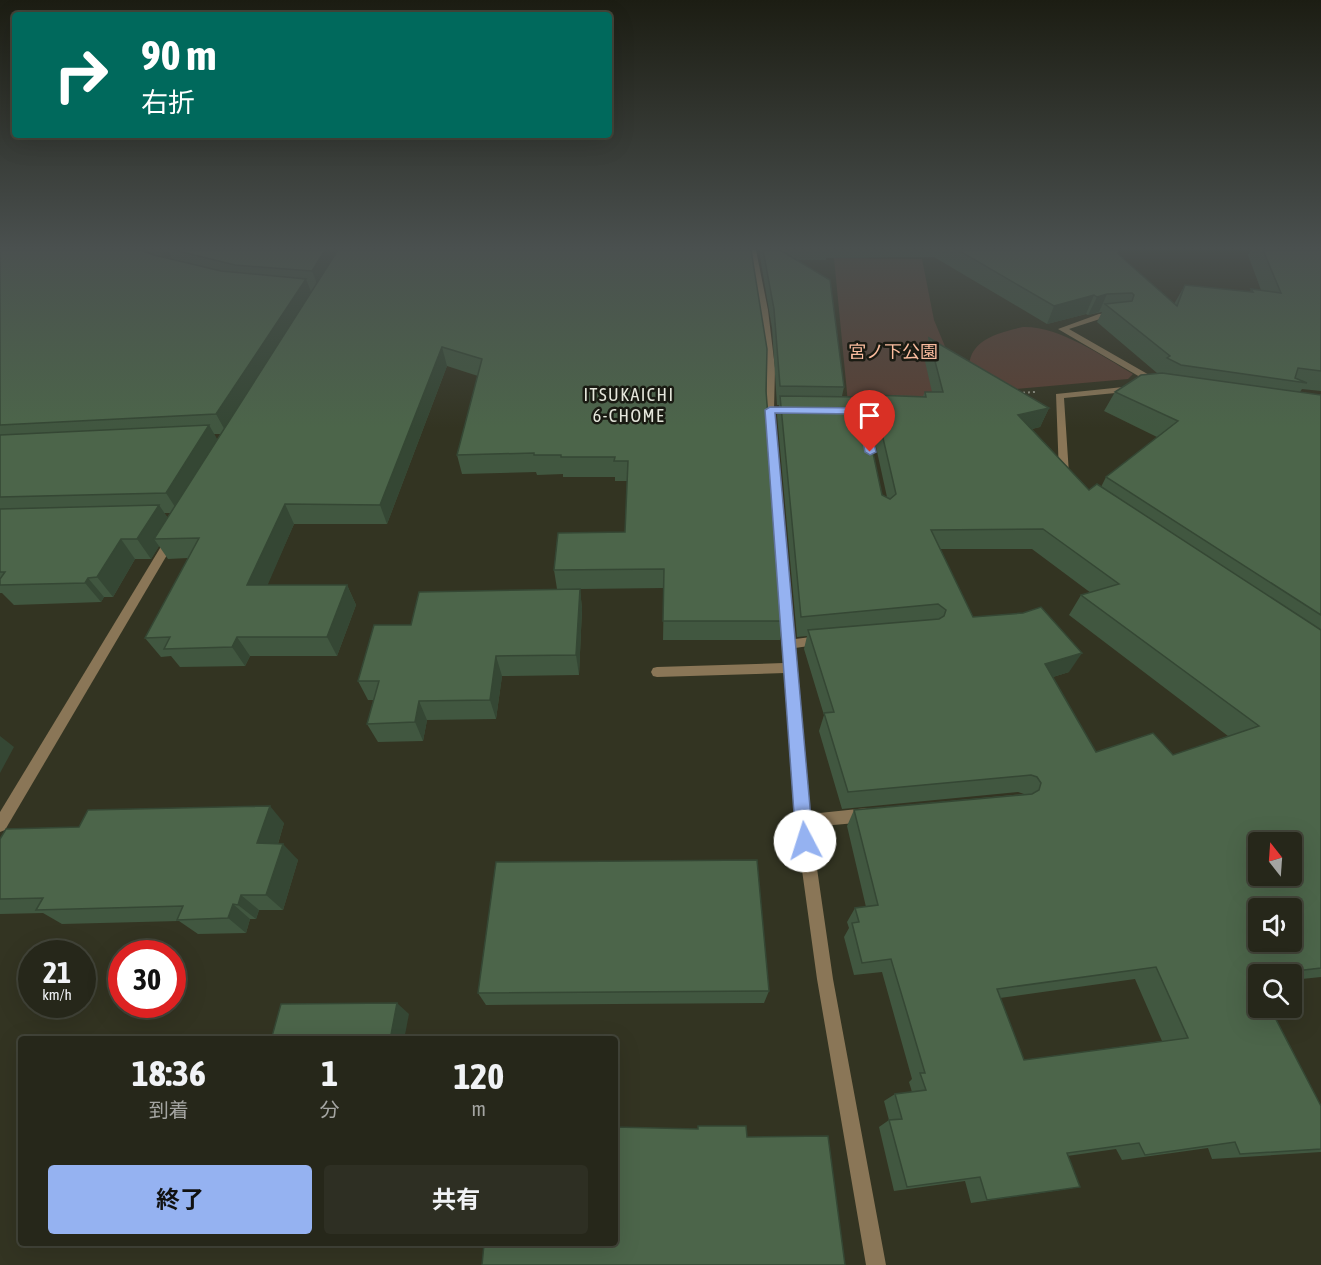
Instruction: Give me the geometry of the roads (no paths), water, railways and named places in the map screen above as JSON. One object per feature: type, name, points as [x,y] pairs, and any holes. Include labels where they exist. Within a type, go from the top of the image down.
[{"type":"street","points":[[764,309],[776,410],[788,644],[803,820],[825,979],[876,1265]]},
{"type":"street","points":[[1072,489],[1064,474],[1059,396],[1151,387],[1167,389],[1062,329],[1102,316],[1120,315]]},
{"type":"street","points":[[0,825],[178,528]]},
{"type":"street","points":[[788,644],[835,640]]},
{"type":"street","points":[[657,672],[790,668]]},
{"type":"street","points":[[803,820],[882,813]]},
{"type":"district","name":"ITSUKAICHI 6-CHOME","points":[[629,405]]},
{"type":"park label","name":"宮ノ下公園","points":[[893,352]]}]
